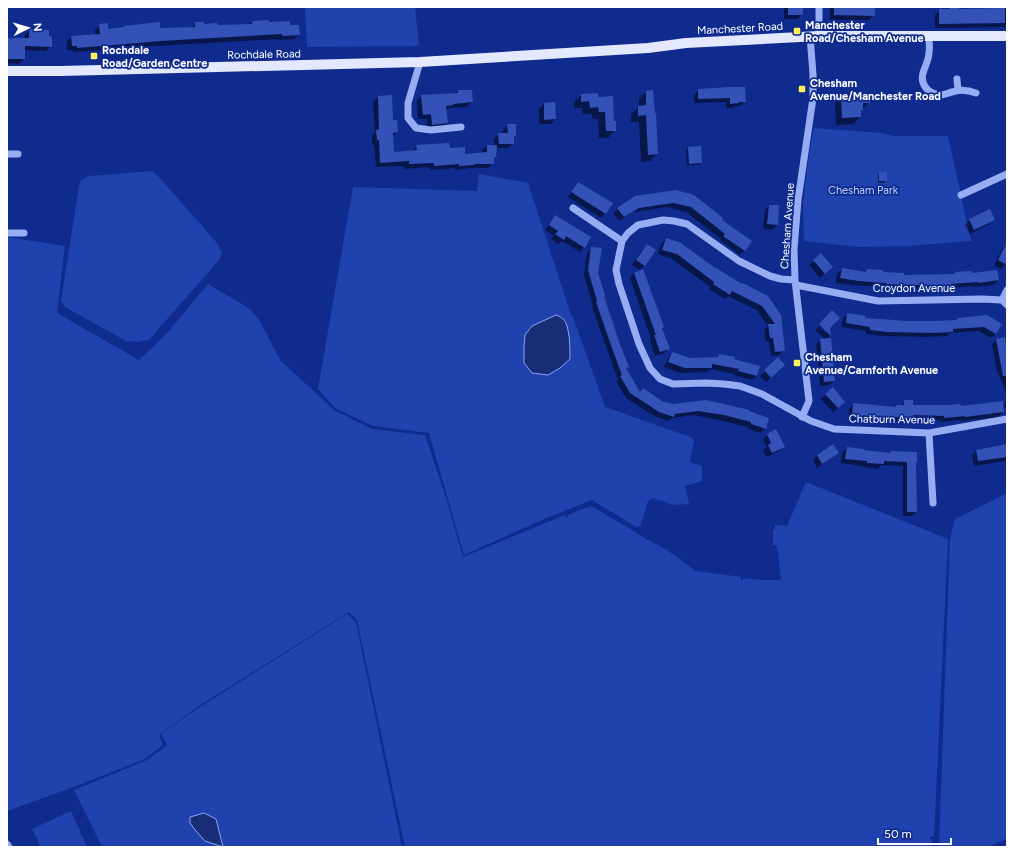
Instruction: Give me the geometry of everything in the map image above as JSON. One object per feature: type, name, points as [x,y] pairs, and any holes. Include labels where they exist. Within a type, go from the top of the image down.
[{"type":"main road","name":"Manchester Road","points":[[522,56],[648,48],[686,43],[814,36],[1007,36]]},
{"type":"main road","name":"Rochdale Road","points":[[7,71],[420,62],[522,56]]},
{"type":"street","name":"Chesham Avenue","points":[[802,417],[809,401],[795,283],[794,249],[798,200],[813,98],[814,36],[819,7]]},
{"type":"street","points":[[929,36],[930,51],[923,73],[924,85],[928,90],[940,95],[958,90],[966,90],[976,93]]},
{"type":"street","points":[[420,62],[408,103],[408,118],[416,128],[431,130],[461,126]]},
{"type":"street","points":[[957,79],[958,90]]},
{"type":"street","points":[[7,154],[18,154]]},
{"type":"street","points":[[961,195],[1007,174]]},
{"type":"street","points":[[573,208],[622,241]]},
{"type":"street","name":"Croydon Avenue","points":[[622,241],[628,233],[638,225],[663,220],[674,221],[687,224],[739,261],[770,276],[795,283],[878,301],[982,299],[1004,303]]},
{"type":"street","points":[[7,233],[24,233]]},
{"type":"street","name":"Chatburn Avenue","points":[[622,241],[616,270],[619,284],[639,344],[650,368],[660,379],[673,384],[706,383],[740,386],[762,394],[802,417],[834,429],[929,433],[1007,419]]},
{"type":"street","points":[[1004,303],[1007,290]]},
{"type":"street","points":[[929,433],[934,502]]},
{"type":"green space","points":[[305,7],[415,7],[419,46],[307,47]]},
{"type":"green space","name":"Chesham Park","points":[[814,128],[882,133],[894,136],[948,136],[971,241],[909,246],[858,247],[804,241],[803,204],[809,154]]},
{"type":"green space","points":[[152,171],[217,243],[222,253],[219,260],[149,340],[138,342],[126,341],[65,307],[61,301],[81,180],[89,176]]},
{"type":"green space","points":[[479,174],[528,183],[570,312],[605,407],[693,438],[694,440],[690,462],[702,466],[702,481],[685,486],[689,504],[673,505],[653,498],[648,501],[640,527],[638,526],[638,528],[592,500],[549,517],[464,555],[429,433],[373,426],[335,408],[318,389],[353,187],[477,191]]},
{"type":"green space","points":[[7,237],[65,246],[57,313],[139,360],[167,333],[208,284],[250,309],[260,321],[280,360],[334,410],[372,429],[425,435],[447,501],[463,557],[565,515],[566,518],[568,515],[591,506],[667,550],[696,571],[741,577],[741,580],[743,580],[743,578],[781,580],[778,553],[776,545],[773,546],[773,530],[775,529],[775,525],[787,526],[806,482],[948,539],[934,836],[930,837],[930,839],[932,839],[932,847],[405,847],[357,620],[349,612],[199,706],[159,735],[163,745],[145,759],[7,811]]},
{"type":"green space","points":[[1007,493],[1007,838],[989,847],[939,847],[950,539],[955,519]]},
{"type":"green space","points":[[347,614],[356,622],[402,847],[102,847],[74,790],[147,760],[167,745],[161,734],[200,707]]},
{"type":"green space","points":[[71,811],[87,847],[41,847],[32,829]]},
{"type":"shaded area","points":[[556,315],[563,319],[566,323],[570,341],[570,359],[560,368],[548,375],[532,373],[524,363],[525,335],[532,326]]},
{"type":"shaded area","points":[[204,813],[216,819],[223,847],[205,841],[190,823],[190,817]]},
{"type":"building","points":[[788,7],[803,7],[803,15],[788,15]]},
{"type":"building","points":[[834,7],[875,7],[875,16],[834,15]]},
{"type":"building","points":[[949,7],[959,7],[959,9],[1005,8],[1005,23],[939,24],[939,9],[949,9]]},
{"type":"building","points":[[269,20],[269,22],[290,21],[290,25],[299,25],[300,35],[282,36],[282,34],[161,41],[77,48],[77,46],[72,46],[71,36],[100,34],[99,24],[108,23],[108,29],[160,22],[160,28],[195,27],[195,22],[204,22],[204,24],[217,23],[218,25],[252,24],[252,21]]},
{"type":"building","points":[[29,29],[49,30],[49,36],[52,37],[52,47],[25,46],[25,59],[7,59],[7,38],[29,38]]},
{"type":"building","points":[[745,87],[746,102],[730,104],[730,98],[698,99],[698,89]]},
{"type":"building","points":[[458,90],[472,90],[473,102],[446,106],[448,123],[432,125],[431,114],[423,115],[421,95],[458,93]]},
{"type":"building","points":[[653,90],[658,154],[648,155],[646,115],[638,116],[638,106],[646,105],[646,91]]},
{"type":"building","points":[[598,93],[598,97],[613,96],[616,131],[606,131],[605,112],[599,112],[598,107],[590,108],[589,101],[581,102],[581,94]]},
{"type":"building","points":[[869,94],[870,103],[863,103],[861,117],[842,118],[841,95]]},
{"type":"building","points":[[392,95],[393,120],[397,120],[398,132],[393,133],[394,152],[417,150],[416,145],[449,143],[450,148],[465,147],[465,154],[487,152],[487,145],[497,145],[494,164],[434,166],[434,163],[409,164],[409,161],[380,163],[379,140],[377,140],[376,130],[379,129],[378,96]]},
{"type":"building","points":[[555,102],[556,119],[544,120],[544,103]]},
{"type":"building","points":[[507,124],[516,124],[514,144],[499,144],[498,133],[508,133]]},
{"type":"building","points":[[701,146],[702,163],[689,164],[688,147]]},
{"type":"building","points":[[879,172],[887,172],[887,181],[879,181]]},
{"type":"building","points":[[578,182],[613,203],[606,214],[571,192]]},
{"type":"building","points":[[676,190],[694,195],[723,218],[722,220],[752,241],[745,251],[723,236],[725,234],[691,207],[673,203],[639,208],[624,217],[617,208],[635,196]]},
{"type":"building","points":[[769,205],[779,205],[778,225],[767,224]]},
{"type":"building","points":[[990,209],[995,220],[974,230],[969,219]]},
{"type":"building","points":[[555,215],[591,237],[585,248],[566,236],[564,240],[555,234],[558,231],[549,225]]},
{"type":"building","points":[[666,238],[681,243],[715,268],[742,284],[743,283],[768,296],[781,315],[785,351],[775,352],[773,338],[770,338],[768,324],[775,324],[762,306],[732,291],[730,295],[713,284],[714,282],[677,254],[662,250]]},
{"type":"building","points":[[1007,242],[1007,265],[998,260]]},
{"type":"building","points":[[647,244],[656,250],[645,266],[636,260]]},
{"type":"building","points":[[591,247],[602,248],[598,273],[605,295],[604,296],[629,367],[626,368],[640,392],[643,388],[662,401],[673,404],[706,400],[750,410],[749,411],[769,418],[766,429],[751,424],[751,422],[724,415],[698,411],[675,414],[674,417],[659,412],[630,393],[620,376],[622,375],[596,302],[597,301],[588,270]]},
{"type":"building","points":[[821,253],[833,267],[825,274],[813,260]]},
{"type":"building","points":[[842,268],[866,272],[867,269],[883,270],[883,272],[904,273],[904,275],[955,274],[955,272],[972,271],[972,273],[997,270],[999,280],[934,286],[886,284],[840,278]]},
{"type":"building","points":[[643,269],[664,327],[662,328],[670,349],[660,352],[654,335],[656,335],[634,273]]},
{"type":"building","points":[[832,310],[840,318],[830,328],[831,336],[819,324]]},
{"type":"building","points":[[847,313],[866,316],[865,318],[909,321],[957,320],[957,318],[987,315],[1002,324],[996,334],[984,327],[953,329],[953,332],[887,332],[870,330],[870,327],[846,323]]},
{"type":"building","points":[[1005,337],[1007,351],[1007,376],[1003,376],[996,339]]},
{"type":"building","points":[[831,338],[835,381],[824,382],[820,339]]},
{"type":"building","points":[[672,352],[690,358],[718,357],[719,354],[735,357],[734,359],[760,366],[757,376],[738,371],[739,369],[712,364],[712,368],[685,368],[668,362]]},
{"type":"building","points":[[778,357],[785,365],[771,378],[764,370]]},
{"type":"building","points":[[833,387],[845,402],[838,408],[825,394]]},
{"type":"building","points":[[904,400],[913,400],[913,405],[960,404],[961,406],[1003,401],[1004,412],[944,418],[944,416],[913,415],[913,417],[891,418],[852,415],[853,403],[896,407],[896,405],[904,405]]},
{"type":"building","points":[[776,429],[785,447],[772,453],[768,445],[771,443],[767,434]]},
{"type":"building","points":[[833,444],[839,453],[822,464],[817,455]]},
{"type":"building","points":[[1007,444],[1007,457],[978,461],[976,450]]},
{"type":"building","points":[[847,447],[890,453],[890,451],[917,452],[917,512],[907,512],[907,462],[884,461],[884,464],[845,459]]},
{"type":"place","name":"Manchester Road/Chesham Avenue","points":[[797,31]]},
{"type":"place","name":"Rochdale Road/Garden Centre","points":[[94,56]]},
{"type":"place","name":"Chesham Avenue/Manchester Road","points":[[802,89]]},
{"type":"place","name":"Chesham Avenue/Carnforth Avenue","points":[[797,363]]}]
